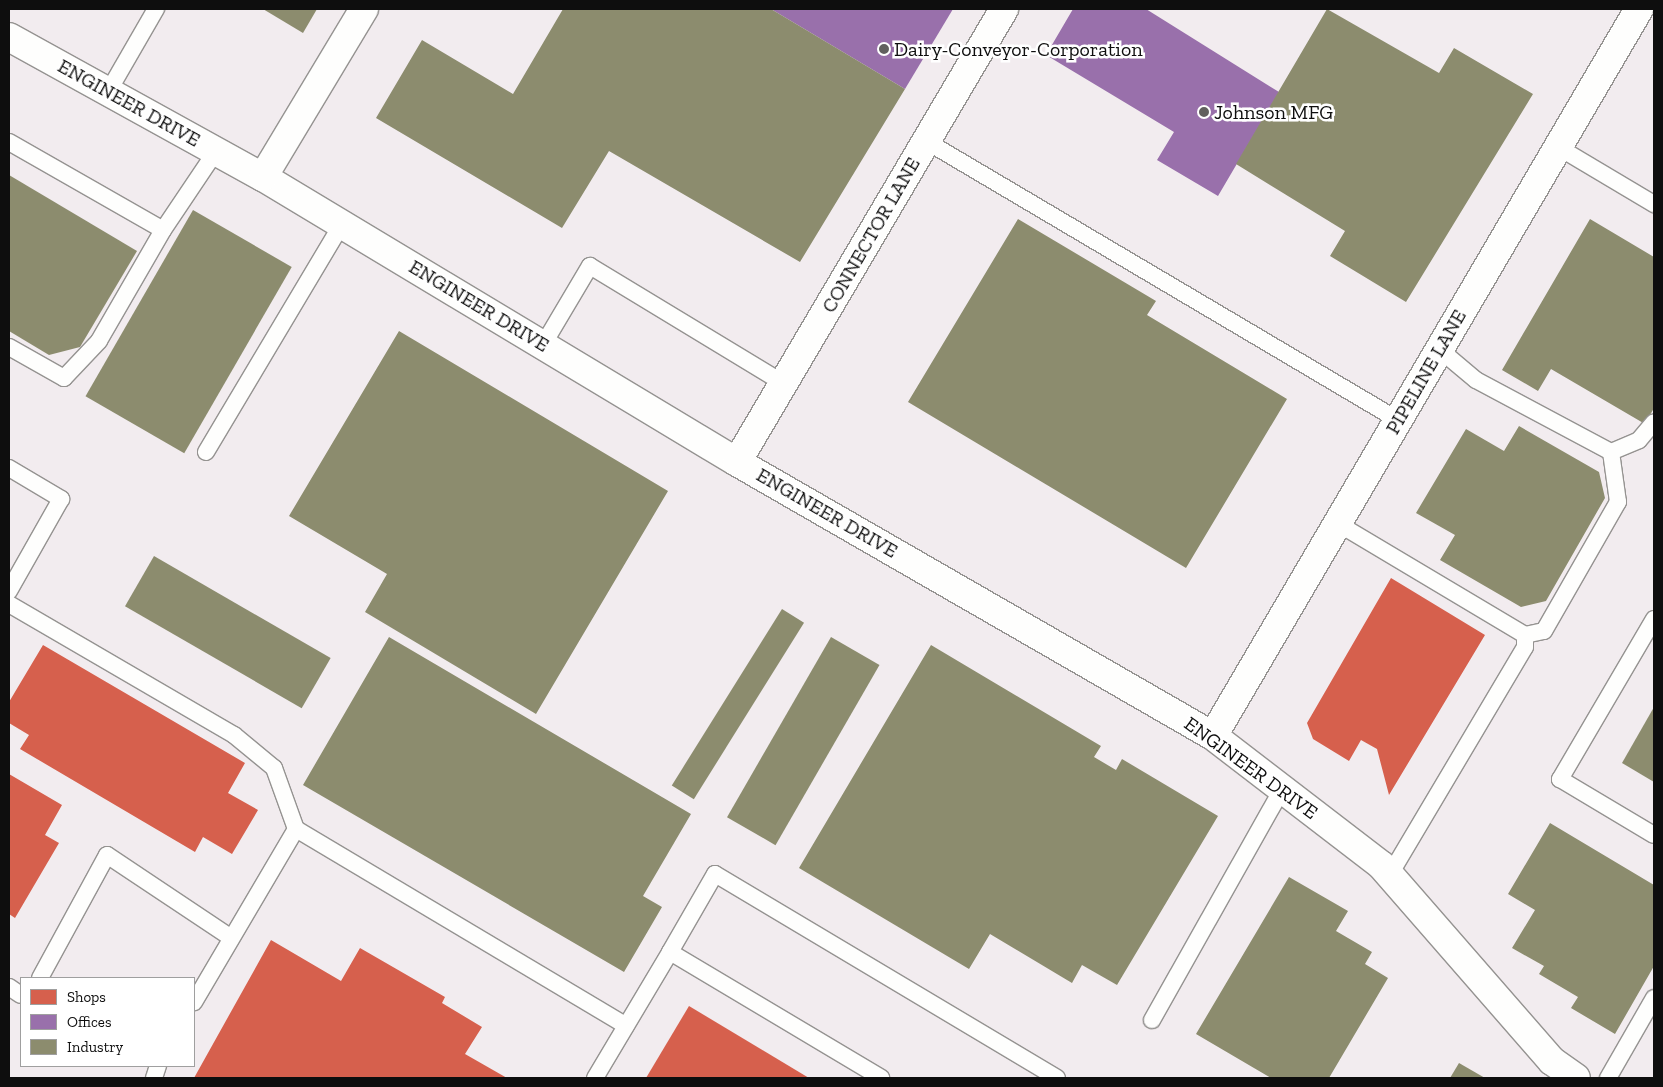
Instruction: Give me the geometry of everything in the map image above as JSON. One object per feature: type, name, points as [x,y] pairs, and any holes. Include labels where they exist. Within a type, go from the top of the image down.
[{"type":"street","points":[[263,177],[364,9]]},
{"type":"street","name":"CONNECTOR LANE","points":[[737,462],[1004,9]]},
{"type":"street","name":"PIPELINE LANE","points":[[1213,736],[1558,147],[1636,10]]},
{"type":"street","name":"ENGINEER DRIVE","points":[[9,38],[263,177],[737,462],[1213,736],[1389,876],[1552,1061],[1576,1078]]},
{"type":"lane","points":[[108,92],[156,9]]},
{"type":"lane","points":[[926,141],[1398,420]]},
{"type":"lane","points":[[9,142],[163,230]]},
{"type":"lane","points":[[1558,147],[1654,204]]},
{"type":"lane","points":[[9,347],[64,378],[99,341],[163,230],[216,151]]},
{"type":"lane","points":[[206,452],[342,224]]},
{"type":"lane","points":[[543,345],[590,266],[784,383]]},
{"type":"lane","points":[[1439,350],[1476,380],[1611,452]]},
{"type":"lane","points":[[1611,452],[1639,440],[1654,422]]},
{"type":"lane","points":[[1337,523],[1525,635],[1544,631],[1618,502],[1611,452]]},
{"type":"lane","points":[[9,468],[61,499],[9,591]]},
{"type":"lane","points":[[9,604],[234,735],[274,768],[296,829],[626,1026]]},
{"type":"lane","points":[[1654,619],[1560,779],[1654,835]]},
{"type":"lane","points":[[1389,876],[1524,646],[1525,635]]},
{"type":"lane","points":[[1152,1020],[1282,789]]},
{"type":"lane","points":[[195,1000],[230,937],[296,829]]},
{"type":"lane","points":[[41,977],[107,855],[230,937]]},
{"type":"lane","points":[[596,1078],[715,874],[1057,1078]]},
{"type":"lane","points":[[670,952],[881,1078]]},
{"type":"lane","points":[[9,987],[20,994]]},
{"type":"lane","points":[[1608,1078],[1654,998]]},
{"type":"shaded area","points":[[9,9],[1654,9],[1654,1078],[9,1078]]},
{"type":"building: Shops","points":[[1391,578],[1485,635],[1389,795],[1377,749],[1361,740],[1349,761],[1313,739],[1307,723]]},
{"type":"building: Shops","points":[[43,645],[245,763],[228,793],[258,810],[232,854],[203,837],[195,852],[20,749],[29,735],[9,723],[9,702]]},
{"type":"building: Shops","points":[[9,774],[62,805],[45,835],[59,843],[15,918],[9,914]]},
{"type":"building: Shops","points":[[271,940],[341,981],[360,948],[445,997],[442,1003],[482,1027],[465,1054],[507,1078],[194,1078]]},
{"type":"building: Shops","points":[[689,1006],[809,1078],[646,1078]]},
{"type":"building: Offices","name":"Dairy-Conveyor-Corporation","points":[[771,9],[953,9],[905,89]]},
{"type":"building: Offices","name":"Johnson MFG","points":[[1073,9],[1146,9],[1279,92],[1218,196],[1157,160],[1174,132],[1046,55]]},
{"type":"building: Industry","points":[[263,9],[317,9],[303,33]]},
{"type":"building: Industry","points":[[563,9],[771,9],[905,89],[800,262],[609,151],[562,228],[376,118],[422,40],[513,94]]},
{"type":"building: Industry","points":[[1327,9],[1439,73],[1454,48],[1533,94],[1406,302],[1330,256],[1345,231],[1236,164]]},
{"type":"building: Industry","points":[[9,175],[137,251],[80,347],[49,355],[9,331]]},
{"type":"building: Industry","points":[[193,210],[292,267],[184,453],[86,396]]},
{"type":"building: Industry","points":[[1018,219],[1156,301],[1147,315],[1287,399],[1186,568],[908,402]]},
{"type":"building: Industry","points":[[1590,219],[1654,257],[1654,408],[1645,424],[1551,369],[1538,391],[1502,370]]},
{"type":"building: Industry","points":[[399,331],[668,491],[536,714],[365,612],[387,574],[289,516]]},
{"type":"building: Industry","points":[[1519,426],[1599,472],[1605,498],[1546,601],[1521,607],[1440,560],[1455,535],[1416,513],[1466,429],[1504,451]]},
{"type":"building: Industry","points":[[154,556],[331,658],[302,708],[125,606]]},
{"type":"building: Industry","points":[[782,609],[804,623],[694,799],[672,785]]},
{"type":"building: Industry","points":[[389,637],[691,814],[643,896],[662,907],[624,972],[303,785]]},
{"type":"building: Industry","points":[[831,637],[879,665],[775,845],[727,817]]},
{"type":"building: Industry","points":[[931,645],[1101,746],[1094,757],[1116,770],[1122,759],[1218,816],[1117,985],[1082,965],[1072,983],[990,934],[969,969],[799,868]]},
{"type":"building: Industry","points":[[1654,707],[1654,782],[1622,763]]},
{"type":"building: Industry","points":[[1550,823],[1654,885],[1654,966],[1615,1034],[1571,1008],[1578,997],[1539,974],[1544,966],[1512,948],[1535,910],[1508,894]]},
{"type":"building: Industry","points":[[1289,877],[1348,911],[1336,931],[1372,952],[1365,964],[1388,978],[1329,1078],[1271,1078],[1196,1034]]},
{"type":"building: Industry","points":[[1459,1063],[1485,1078],[1450,1078]]},
{"type":"place","name":"Dairy-Conveyor-Corporation","points":[[884,49]]},
{"type":"place","name":"Johnson MFG","points":[[1204,112]]}]
